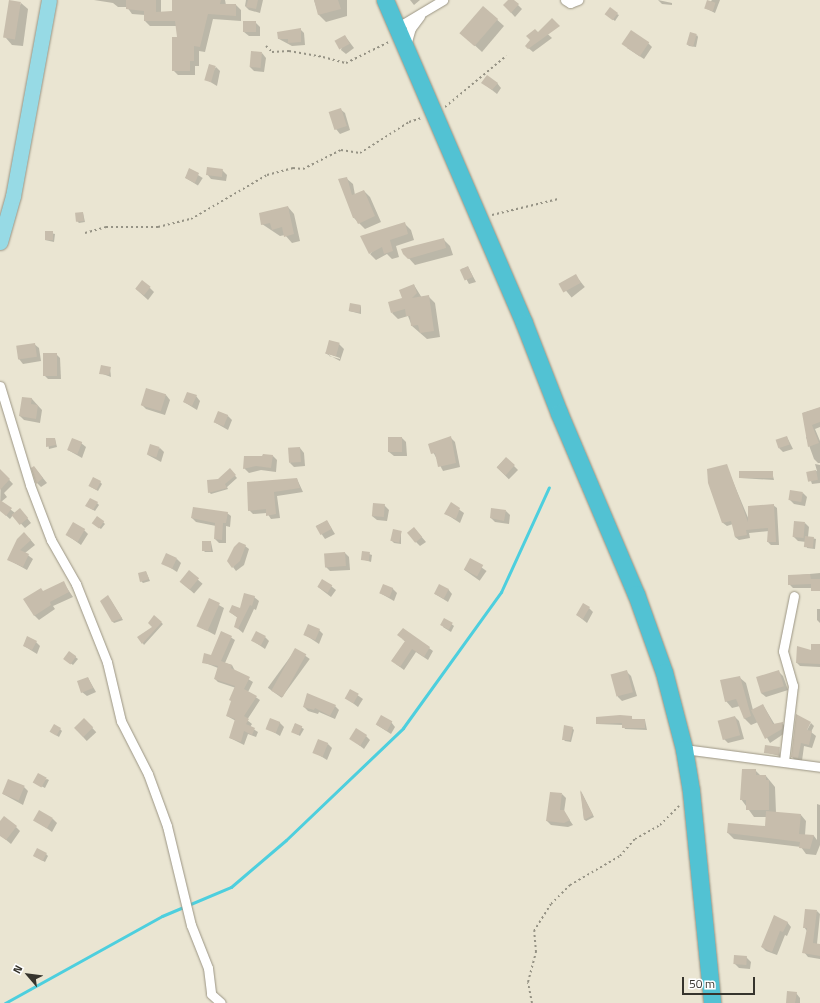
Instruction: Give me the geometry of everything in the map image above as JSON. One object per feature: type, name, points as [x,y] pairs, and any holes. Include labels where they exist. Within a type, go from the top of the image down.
[{"type":"highway","points":[[385,0],[479,219],[636,594],[664,672],[684,749],[691,791],[712,1003]]},
{"type":"main road","points":[[0,242],[13,196],[49,0]]},
{"type":"street","points":[[400,37],[417,18],[433,5],[443,0]]},
{"type":"street","points":[[565,0],[570,3],[578,0]]},
{"type":"street","points":[[400,37],[433,5]]},
{"type":"street","points":[[0,386],[30,485],[51,540],[76,584],[108,662],[121,721],[148,774],[167,826],[191,925],[208,968],[211,994],[221,1003]]},
{"type":"street","points":[[784,761],[793,686],[783,651],[794,596]]},
{"type":"street","points":[[684,749],[784,761],[820,767]]},
{"type":"path","points":[[266,46],[272,52],[289,51],[323,57],[346,64],[400,37]]},
{"type":"path","points":[[85,233],[111,227],[158,227],[191,219],[268,175],[293,168],[303,169],[341,150],[360,153],[409,122],[434,114],[456,100],[496,62],[506,56]]},
{"type":"path","points":[[479,219],[519,206],[558,199]]},
{"type":"path","points":[[532,1003],[528,982],[536,952],[534,931],[551,904],[570,885],[620,856],[635,839],[660,825],[691,791]]},
{"type":"building","points":[[9,0],[21,2],[15,39],[3,38]]},
{"type":"building","points":[[126,0],[156,0],[156,12],[172,11],[172,0],[221,0],[220,4],[236,4],[236,16],[208,14],[200,47],[194,46],[194,61],[190,61],[190,71],[172,71],[172,37],[177,37],[175,21],[144,21],[144,11],[126,9]]},
{"type":"building","points":[[248,0],[258,0],[256,9],[246,7]]},
{"type":"building","points":[[314,0],[338,0],[341,9],[318,15]]},
{"type":"building","points":[[508,0],[514,0],[519,4],[511,13],[503,5]]},
{"type":"building","points":[[707,0],[716,3],[713,11],[704,9]]},
{"type":"building","points":[[483,6],[498,19],[474,46],[459,33]]},
{"type":"building","points":[[610,7],[618,13],[613,20],[605,14]]},
{"type":"building","points":[[552,18],[560,26],[528,49],[525,46],[530,40],[526,36],[535,29],[538,32]]},
{"type":"building","points":[[243,21],[256,21],[256,32],[243,32]]},
{"type":"building","points":[[301,28],[301,42],[288,43],[288,39],[278,39],[277,32]]},
{"type":"building","points":[[631,30],[649,42],[640,56],[621,44]]},
{"type":"building","points":[[690,32],[697,34],[693,46],[686,44]]},
{"type":"building","points":[[345,35],[350,44],[339,50],[335,41]]},
{"type":"building","points":[[251,51],[262,52],[261,68],[250,67]]},
{"type":"building","points":[[209,64],[216,66],[211,82],[204,80]]},
{"type":"building","points":[[487,75],[498,83],[492,90],[481,83]]},
{"type":"building","points":[[341,108],[347,126],[335,130],[329,112]]},
{"type":"building","points":[[207,167],[223,169],[222,177],[206,175]]},
{"type":"building","points":[[189,168],[199,173],[195,183],[185,178]]},
{"type":"building","points":[[347,177],[352,195],[364,190],[375,216],[358,224],[355,218],[353,218],[338,179]]},
{"type":"building","points":[[288,206],[294,234],[284,237],[282,227],[272,230],[270,223],[261,225],[259,213]]},
{"type":"building","points":[[83,212],[84,221],[76,222],[75,213]]},
{"type":"building","points":[[405,222],[408,234],[390,240],[393,251],[384,254],[382,247],[369,254],[360,236]]},
{"type":"building","points":[[45,231],[53,231],[53,240],[45,240]]},
{"type":"building","points":[[444,238],[446,248],[408,259],[403,254],[401,249]]},
{"type":"building","points":[[468,266],[473,277],[465,281],[460,270]]},
{"type":"building","points":[[576,274],[581,283],[563,292],[559,284]]},
{"type":"building","points":[[142,280],[151,287],[144,295],[135,289]]},
{"type":"building","points":[[414,284],[417,293],[412,298],[429,295],[434,331],[420,333],[418,325],[411,326],[410,316],[406,316],[405,309],[391,313],[388,302],[402,298],[399,290]]},
{"type":"building","points":[[350,303],[361,305],[359,313],[349,311]]},
{"type":"building","points":[[329,340],[340,343],[336,356],[325,354]]},
{"type":"building","points":[[35,343],[37,357],[18,360],[16,346]]},
{"type":"building","points":[[43,353],[57,353],[57,376],[43,376]]},
{"type":"building","points":[[101,365],[111,367],[109,375],[99,374]]},
{"type":"building","points":[[146,388],[166,394],[161,411],[141,405]]},
{"type":"building","points":[[187,392],[197,395],[192,406],[183,402]]},
{"type":"building","points":[[22,397],[32,398],[31,404],[38,405],[36,419],[19,416]]},
{"type":"building","points":[[820,407],[820,422],[812,425],[819,443],[808,447],[802,413]]},
{"type":"building","points":[[218,411],[228,415],[224,426],[214,422]]},
{"type":"building","points":[[451,436],[456,463],[438,467],[435,453],[431,454],[428,444]]},
{"type":"building","points":[[787,436],[790,445],[778,448],[776,440]]},
{"type":"building","points":[[388,437],[402,437],[402,452],[388,452]]},
{"type":"building","points":[[46,438],[55,438],[56,445],[46,447]]},
{"type":"building","points":[[72,438],[82,442],[77,454],[67,450]]},
{"type":"building","points":[[150,444],[160,447],[156,457],[147,455]]},
{"type":"building","points":[[300,447],[301,462],[289,463],[288,448]]},
{"type":"building","points":[[263,454],[273,455],[271,468],[256,466],[243,469],[244,456],[262,456]]},
{"type":"building","points":[[506,457],[515,465],[506,475],[497,467]]},
{"type":"building","points":[[727,464],[748,522],[748,506],[774,504],[776,542],[767,542],[768,528],[746,530],[747,535],[735,537],[731,521],[722,523],[708,483],[707,469]]},
{"type":"building","points":[[34,466],[43,478],[36,484],[31,468]]},
{"type":"building","points":[[230,468],[236,475],[225,484],[227,488],[208,493],[207,480],[218,479]]},
{"type":"building","points":[[0,469],[10,479],[0,490]]},
{"type":"building","points":[[816,470],[818,480],[808,482],[806,472]]},
{"type":"building","points":[[739,471],[773,471],[773,478],[739,478]]},
{"type":"building","points":[[93,477],[101,481],[96,490],[88,486]]},
{"type":"building","points":[[297,478],[300,488],[274,492],[276,514],[266,516],[266,509],[248,511],[247,482]]},
{"type":"building","points":[[790,490],[803,492],[801,502],[788,500]]},
{"type":"building","points":[[90,498],[98,502],[93,510],[85,506]]},
{"type":"building","points":[[0,500],[12,508],[6,516],[0,511]]},
{"type":"building","points":[[451,502],[460,508],[456,519],[444,514]]},
{"type":"building","points":[[373,503],[385,504],[384,517],[372,516]]},
{"type":"building","points":[[193,507],[228,512],[226,523],[223,523],[222,540],[214,539],[215,523],[191,518]]},
{"type":"building","points":[[20,508],[28,518],[20,525],[11,515]]},
{"type":"building","points":[[491,508],[506,510],[504,521],[490,518]]},
{"type":"building","points":[[97,516],[104,521],[99,529],[92,523]]},
{"type":"building","points":[[327,520],[332,529],[320,535],[316,526]]},
{"type":"building","points":[[794,521],[805,522],[804,538],[793,537]]},
{"type":"building","points":[[73,522],[85,529],[78,542],[66,535]]},
{"type":"building","points":[[414,527],[422,537],[415,543],[407,533]]},
{"type":"building","points":[[393,529],[402,531],[399,543],[390,541]]},
{"type":"building","points":[[24,532],[31,540],[20,550],[29,554],[23,567],[7,560],[17,539]]},
{"type":"building","points":[[805,536],[814,537],[813,548],[804,547]]},
{"type":"building","points":[[202,541],[211,541],[211,551],[202,551]]},
{"type":"building","points":[[239,542],[246,545],[240,561],[232,568],[227,561],[234,547]]},
{"type":"building","points":[[362,551],[370,552],[369,561],[361,560]]},
{"type":"building","points":[[345,552],[346,566],[325,567],[324,553]]},
{"type":"building","points":[[166,553],[177,558],[172,569],[161,564]]},
{"type":"building","points":[[470,558],[483,565],[477,577],[464,569]]},
{"type":"building","points":[[189,570],[199,578],[190,590],[180,582]]},
{"type":"building","points":[[146,571],[149,579],[140,582],[138,573]]},
{"type":"building","points":[[810,574],[811,579],[820,579],[820,591],[811,591],[811,584],[788,585],[788,575]]},
{"type":"building","points":[[322,579],[332,585],[328,593],[317,587]]},
{"type":"building","points":[[64,581],[69,592],[50,602],[51,605],[34,616],[23,599],[41,588],[43,591]]},
{"type":"building","points":[[383,584],[393,588],[389,597],[379,593]]},
{"type":"building","points":[[439,584],[449,589],[444,599],[434,594]]},
{"type":"building","points":[[244,593],[255,596],[252,606],[250,605],[238,629],[234,627],[237,617],[229,612],[232,605],[240,608]]},
{"type":"building","points":[[108,595],[122,618],[112,622],[100,601]]},
{"type":"building","points":[[209,598],[220,603],[207,631],[196,626]]},
{"type":"building","points":[[583,603],[590,607],[583,619],[576,615]]},
{"type":"building","points":[[154,615],[162,622],[142,644],[137,637],[152,627],[148,623]]},
{"type":"building","points":[[444,618],[453,623],[449,630],[440,625]]},
{"type":"building","points":[[308,624],[320,629],[315,640],[303,635]]},
{"type":"building","points":[[403,628],[430,647],[424,657],[412,649],[400,667],[391,661],[405,641],[397,635]]},
{"type":"building","points":[[221,631],[232,636],[221,661],[232,665],[231,668],[250,677],[244,689],[257,696],[244,716],[249,719],[246,724],[255,728],[252,735],[244,731],[241,742],[229,738],[235,719],[226,716],[231,701],[229,700],[235,686],[214,679],[218,666],[202,663],[204,653],[211,655]]},
{"type":"building","points":[[256,631],[266,636],[261,646],[251,641]]},
{"type":"building","points":[[27,636],[37,641],[32,650],[23,646]]},
{"type":"building","points":[[811,644],[820,644],[820,664],[796,663],[797,646],[811,650]]},
{"type":"building","points":[[295,648],[306,654],[283,697],[271,691]]},
{"type":"building","points":[[69,651],[76,656],[70,664],[63,659]]},
{"type":"building","points":[[627,670],[633,692],[617,697],[611,674]]},
{"type":"building","points":[[779,670],[784,686],[761,693],[756,677]]},
{"type":"building","points":[[740,676],[751,716],[744,719],[736,699],[725,702],[720,680]]},
{"type":"building","points":[[88,677],[93,688],[81,693],[77,681]]},
{"type":"building","points":[[350,689],[359,694],[353,703],[345,699]]},
{"type":"building","points":[[307,693],[336,705],[330,716],[315,708],[314,710],[303,707]]},
{"type":"building","points":[[763,704],[773,724],[783,722],[782,729],[765,739],[751,710]]},
{"type":"building","points":[[796,714],[811,722],[807,730],[812,731],[809,745],[801,743],[798,758],[791,757]]},
{"type":"building","points":[[381,715],[392,721],[387,731],[376,725]]},
{"type":"building","points":[[620,715],[632,716],[632,719],[645,719],[645,728],[622,728],[622,723],[596,724],[596,717]]},
{"type":"building","points":[[735,716],[740,735],[723,740],[718,721]]},
{"type":"building","points":[[84,718],[93,727],[83,737],[74,728]]},
{"type":"building","points":[[270,718],[280,722],[276,733],[266,729]]},
{"type":"building","points":[[295,723],[302,726],[298,735],[291,732]]},
{"type":"building","points":[[54,724],[61,728],[56,736],[50,732]]},
{"type":"building","points":[[564,725],[573,727],[570,740],[562,740]]},
{"type":"building","points":[[356,728],[367,735],[360,746],[349,739]]},
{"type":"building","points":[[318,739],[328,743],[323,757],[312,753]]},
{"type":"building","points":[[765,745],[780,747],[779,755],[764,753]]},
{"type":"building","points":[[742,769],[756,769],[756,775],[766,775],[766,780],[769,780],[769,810],[746,810],[746,800],[740,800]]},
{"type":"building","points":[[38,773],[47,778],[41,787],[33,783]]},
{"type":"building","points":[[8,779],[25,786],[19,801],[2,794]]},
{"type":"building","points":[[580,790],[593,815],[584,820]]},
{"type":"building","points":[[550,792],[562,793],[560,810],[564,810],[570,820],[564,823],[546,821]]},
{"type":"building","points":[[39,810],[53,818],[47,828],[33,820]]},
{"type":"building","points":[[766,811],[801,814],[799,834],[814,835],[810,849],[799,848],[800,842],[727,833],[728,823],[765,826]]},
{"type":"building","points":[[4,816],[17,826],[6,840],[0,836],[0,821]]},
{"type":"building","points":[[37,848],[47,853],[43,861],[33,856]]},
{"type":"building","points":[[805,909],[817,910],[813,943],[820,944],[820,956],[802,953],[807,928],[803,928]]},
{"type":"building","points":[[774,915],[788,922],[783,932],[780,931],[772,952],[761,947]]},
{"type":"building","points":[[734,955],[747,956],[746,965],[733,964]]},
{"type":"building","points":[[787,991],[797,992],[795,1003],[786,1003]]},
{"type":"waterway","points":[[5,1003],[162,916],[231,887],[286,840],[403,728],[501,592],[549,487]]}]
